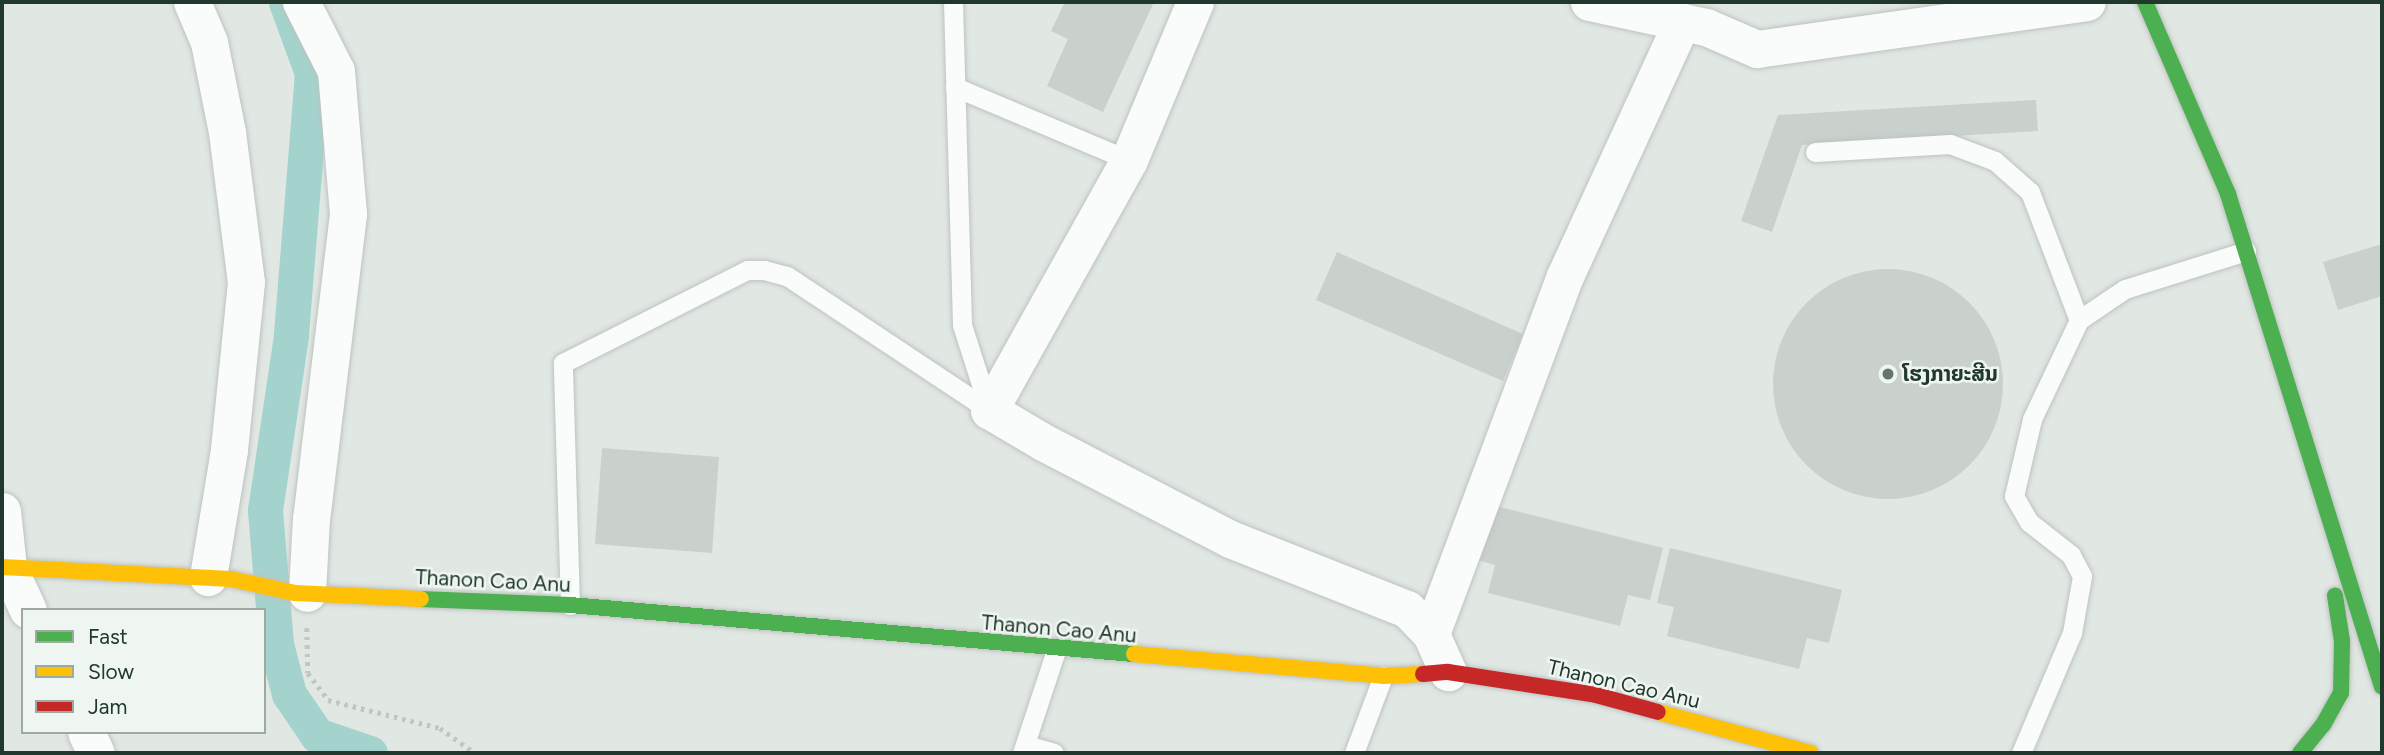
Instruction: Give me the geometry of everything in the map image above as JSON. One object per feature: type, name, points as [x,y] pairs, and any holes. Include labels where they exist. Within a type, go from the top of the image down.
[{"type":"street","points":[[5,567],[220,578],[229,450],[246,282],[227,132],[209,42],[192,2]]},
{"type":"street","points":[[301,2],[336,71],[348,214],[301,593]]},
{"type":"street","points":[[1195,2],[1129,160],[989,410],[1042,442],[1230,540],[1407,609],[1430,634],[1448,672]]},
{"type":"street","points":[[1589,2],[1706,27],[1757,49],[2087,2]]},
{"type":"street","points":[[2146,2],[2228,194],[2382,687]]},
{"type":"street","points":[[1430,634],[1565,276],[1682,22]]},
{"type":"street","points":[[2300,753],[2323,725],[2341,693],[2342,641],[2319,484]]},
{"type":"street","points":[[2,511],[5,567],[27,608]]},
{"type":"street","name":"Thanon Cao Anu","points":[[220,578],[301,593],[570,606],[1383,677],[1448,672],[1596,695],[1811,753]]},
{"type":"street","points":[[87,734],[96,753]]},
{"type":"lane","points":[[953,2],[962,325],[989,410]]},
{"type":"lane","points":[[955,87],[1129,160]]},
{"type":"lane","points":[[1815,152],[1950,144],[1995,161],[2031,192],[2079,320]]},
{"type":"lane","points":[[2021,753],[2072,632],[2082,576],[2071,555],[2029,522],[2014,496],[2032,419],[2079,320],[2125,289],[2246,251]]},
{"type":"lane","points":[[570,606],[563,363],[747,270],[764,270],[787,276],[989,410]]},
{"type":"lane","points":[[1054,753],[1024,749],[1056,650]]},
{"type":"lane","points":[[1354,753],[1383,677]]},
{"type":"path","points":[[301,593],[308,673],[328,700],[440,728],[475,753]]},
{"type":"building","points":[[1065,2],[1154,2],[1103,112],[1047,86],[1068,39],[1051,31]]},
{"type":"building","points":[[2036,100],[2038,131],[1802,145],[1772,232],[1741,221],[1778,115]]},
{"type":"building","points":[[2382,244],[2382,296],[2338,310],[2323,262]]},
{"type":"building","points":[[1337,252],[1523,334],[1503,381],[1316,300]]},
{"type":"building","name":"ໂຮງກາຍະສີນ","points":[[1888,269],[1910,271],[1932,278],[1961,295],[1977,311],[1998,351],[2003,384],[2001,406],[1994,428],[1977,457],[1961,473],[1921,494],[1888,499],[1866,497],[1844,490],[1815,473],[1799,457],[1778,417],[1773,384],[1775,362],[1782,340],[1799,311],[1815,295],[1855,274]]},
{"type":"building","points":[[602,448],[719,457],[712,553],[595,544]]},
{"type":"building","points":[[1492,505],[1663,548],[1650,600],[1628,595],[1620,626],[1488,593],[1495,565],[1478,560]]},
{"type":"building","points":[[1670,548],[1842,590],[1829,643],[1807,638],[1799,669],[1667,636],[1674,607],[1657,603]]},
{"type":"waterway","points":[[286,2],[312,73],[291,336],[265,510],[276,644],[289,694],[317,735],[370,753]]},
{"type":"traffic: fast","points":[[2145,2],[2228,194],[2382,687]]},
{"type":"traffic: fast","points":[[2300,753],[2323,725],[2341,693],[2342,641],[2335,596]]},
{"type":"traffic: fast","points":[[421,599],[570,605],[1134,654]]},
{"type":"traffic: slow","points":[[2,567],[231,579],[295,593],[421,599]]},
{"type":"traffic: slow","points":[[1134,654],[1383,676],[1423,674]]},
{"type":"traffic: slow","points":[[1658,712],[1811,753]]},
{"type":"traffic: jam","points":[[1423,674],[1448,672],[1596,695],[1658,712]]},
{"type":"place","name":"ໂຮງກາຍະສີນ","points":[[1888,374]]}]
